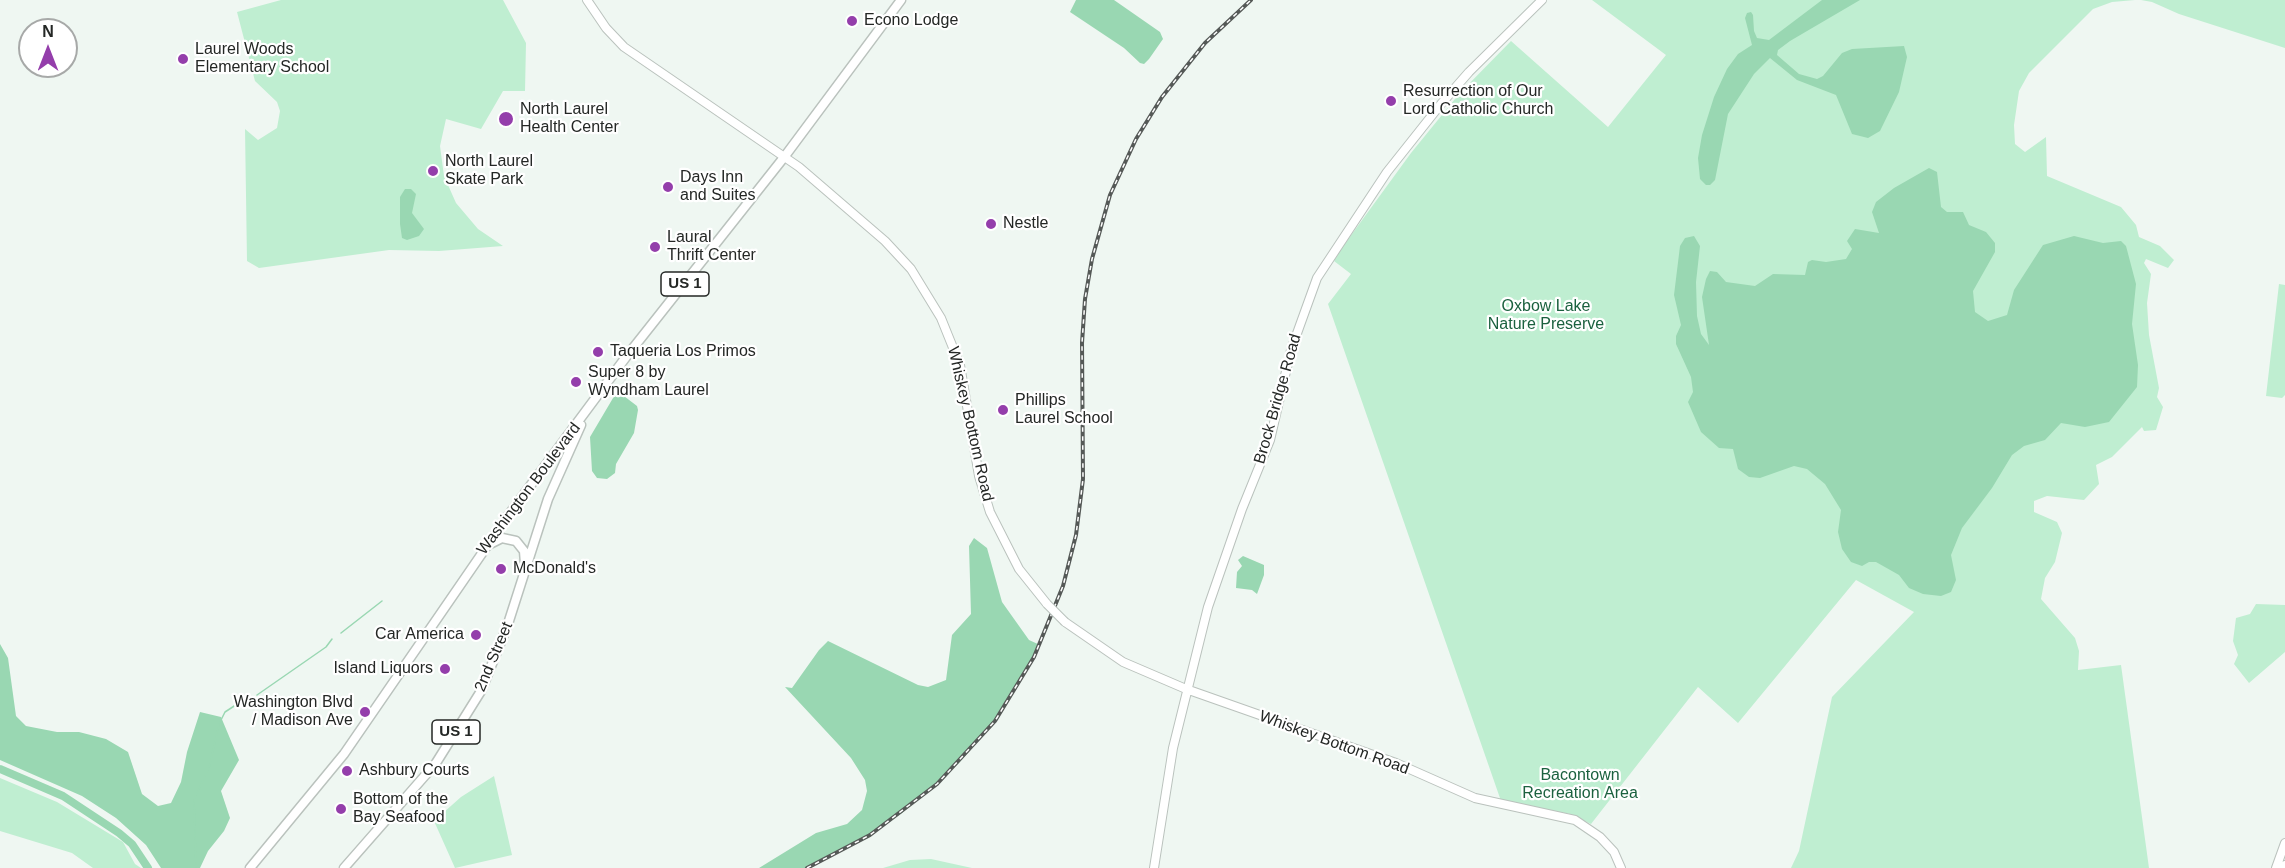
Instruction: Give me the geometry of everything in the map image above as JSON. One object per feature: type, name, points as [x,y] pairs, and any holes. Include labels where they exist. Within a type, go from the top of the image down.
[{"type":"main road","name":"Washington Boulevard","points":[[250,868],[353,741],[485,547],[586,414],[626,357],[785,156],[901,0]]},
{"type":"main road","name":"2nd Street","points":[[344,868],[415,787],[455,735],[485,683],[507,627],[548,499],[586,414]]},
{"type":"main road","points":[[485,547],[502,538],[516,541],[524,551],[525,570]]},
{"type":"street","name":"Whiskey Bottom Road","points":[[587,0],[606,28],[624,47],[785,156],[889,244],[910,269],[933,303],[960,365],[980,476],[990,512],[1019,568],[1047,604],[1065,622],[1123,662],[1186,690],[1396,763],[1475,798],[1575,820],[1604,840],[1621,868]]},
{"type":"street","name":"Brock Bridge Road","points":[[1155,868],[1168,776],[1186,690],[1217,580],[1269,440],[1292,350],[1317,278],[1387,172],[1436,110],[1469,72],[1542,0]]},
{"type":"street","points":[[2276,868],[2285,843]]},
{"type":"green space","points":[[281,0],[503,0],[526,43],[525,91],[503,91],[481,129],[446,119],[440,146],[444,176],[456,203],[478,229],[503,246],[439,251],[389,250],[259,268],[247,261],[245,129],[258,140],[277,128],[280,111],[277,102],[255,81],[237,12]]},
{"type":"green space","name":"Oxbow Lake Nature Preserve","points":[[1592,0],[2135,0],[2112,2],[2093,9],[2029,73],[2019,91],[2014,125],[2015,144],[2025,152],[2046,137],[2047,176],[2121,207],[2136,225],[2139,237],[2160,246],[2174,260],[2168,268],[2146,259],[2144,263],[2151,274],[2147,303],[2149,335],[2159,388],[2157,397],[2163,407],[2156,430],[2144,431],[2142,427],[2112,457],[2096,465],[2099,484],[2084,500],[2047,496],[2034,501],[2034,512],[2057,522],[2062,533],[2055,562],[2045,578],[2041,599],[2075,638],[2079,651],[2078,670],[2121,665],[2149,868],[1791,868],[1799,851],[1832,697],[1914,612],[1856,580],[1738,723],[1698,687],[1591,824],[1570,814],[1501,801],[1328,304],[1351,274],[1334,261],[1341,249],[1411,153],[1459,94],[1511,41],[1608,127],[1666,55]]},
{"type":"green space","points":[[2141,0],[2285,0],[2285,48],[2179,14],[2152,2]]},
{"type":"green space","points":[[2279,284],[2285,285],[2285,395],[2282,398],[2266,396]]},
{"type":"green space","points":[[2256,604],[2285,605],[2285,652],[2249,683],[2234,664],[2238,655],[2233,641],[2236,618],[2250,614]]},
{"type":"green space","points":[[494,776],[512,855],[455,868],[434,821],[461,797]]},
{"type":"green space","points":[[0,778],[57,802],[123,842],[135,864],[141,868],[93,868],[72,853],[0,831]]},
{"type":"green space","points":[[931,859],[972,868],[883,868],[910,860]]},
{"type":"shaded area","points":[[1076,0],[1114,0],[1160,32],[1163,39],[1149,59],[1144,64],[1140,63],[1124,48],[1070,12]]},
{"type":"shaded area","points":[[1822,0],[1860,0],[1790,41],[1778,50],[1777,55],[1799,74],[1817,79],[1823,76],[1842,53],[1852,49],[1904,46],[1907,57],[1899,92],[1880,131],[1868,138],[1852,134],[1836,95],[1797,80],[1770,58],[1754,74],[1728,114],[1715,180],[1710,185],[1706,185],[1700,179],[1698,158],[1702,135],[1714,97],[1727,69],[1738,54],[1752,45],[1745,18],[1747,13],[1751,12],[1753,15],[1757,38],[1769,40]]},
{"type":"shaded area","points":[[1929,168],[1937,172],[1941,207],[1947,212],[1963,212],[1969,225],[1986,232],[1995,243],[1995,252],[1973,291],[1975,312],[1988,321],[2007,315],[2014,290],[2043,245],[2074,236],[2103,243],[2121,241],[2126,246],[2136,284],[2132,324],[2138,365],[2137,387],[2109,422],[2085,427],[2061,423],[2045,440],[2024,446],[2012,455],[1992,488],[1962,528],[1951,555],[1956,580],[1951,592],[1941,596],[1923,594],[1909,588],[1899,575],[1876,562],[1869,562],[1862,566],[1851,562],[1842,549],[1838,532],[1841,510],[1825,484],[1807,469],[1794,466],[1760,478],[1749,477],[1738,469],[1733,449],[1719,448],[1701,432],[1688,402],[1693,392],[1691,377],[1676,344],[1676,336],[1681,325],[1674,295],[1680,246],[1685,238],[1694,236],[1700,246],[1696,282],[1697,316],[1701,334],[1709,345],[1702,297],[1710,271],[1717,272],[1726,282],[1755,286],[1773,274],[1805,275],[1808,262],[1812,260],[1826,262],[1846,259],[1852,249],[1847,241],[1855,229],[1879,233],[1872,212],[1876,202],[1894,188]]},
{"type":"shaded area","points":[[405,189],[411,189],[416,194],[412,213],[424,229],[419,236],[407,240],[402,238],[400,224],[400,197]]},
{"type":"shaded area","points":[[616,393],[620,393],[637,406],[634,433],[616,464],[615,473],[607,479],[597,478],[592,471],[590,437]]},
{"type":"shaded area","points":[[974,538],[987,548],[1002,602],[1029,640],[1040,645],[995,721],[959,763],[902,813],[870,835],[807,868],[759,868],[816,833],[847,824],[862,810],[867,791],[865,780],[851,758],[785,687],[792,688],[828,641],[918,685],[928,687],[946,680],[952,635],[971,614],[969,546]]},
{"type":"shaded area","points":[[1243,556],[1264,565],[1264,575],[1257,594],[1252,590],[1236,588],[1237,572],[1242,566],[1238,560]]},
{"type":"shaded area","points":[[0,644],[8,658],[16,716],[26,726],[57,732],[79,732],[106,739],[128,752],[142,794],[158,806],[171,803],[181,782],[187,752],[200,712],[221,717],[239,760],[221,791],[230,818],[224,831],[208,851],[200,868],[161,868],[146,845],[116,818],[82,796],[0,760]]},
{"type":"waterway","points":[[341,633],[382,601]]},
{"type":"waterway","points":[[257,695],[326,647],[332,639]]},
{"type":"waterway","points":[[196,868],[194,799],[209,768],[219,724],[225,712],[248,697]]},
{"type":"waterway","points":[[0,769],[63,796],[119,833],[132,844],[148,868]]},
{"type":"railway","points":[[807,868],[870,835],[937,784],[995,721],[1034,657],[1063,586],[1076,535],[1083,479],[1082,343],[1085,299],[1092,259],[1110,195],[1136,139],[1162,97],[1205,43],[1251,0]]},
{"type":"place","name":"Econo Lodge","points":[[852,21]]},
{"type":"place","name":"Laurel Woods Elementary School","points":[[183,59]]},
{"type":"place","name":"Resurrection of Our Lord Catholic Church","points":[[1391,101]]},
{"type":"place","name":"North Laurel Health Center","points":[[506,119]]},
{"type":"place","name":"North Laurel Skate Park","points":[[433,171]]},
{"type":"place","name":"Days Inn and Suites","points":[[668,187]]},
{"type":"place","name":"Nestle","points":[[991,224]]},
{"type":"place","name":"Laural Thrift Center","points":[[655,247]]},
{"type":"place","name":"Taqueria Los Primos","points":[[598,352]]},
{"type":"place","name":"Super 8 by Wyndham Laurel","points":[[576,382]]},
{"type":"place","name":"Phillips Laurel School","points":[[1003,410]]},
{"type":"place","name":"McDonald's","points":[[501,569]]},
{"type":"place","name":"Car America","points":[[476,635]]},
{"type":"place","name":"Island Liquors","points":[[445,669]]},
{"type":"place","name":"Washington Blvd / Madison Ave","points":[[365,712]]},
{"type":"place","name":"Ashbury Courts","points":[[347,771]]},
{"type":"place","name":"Bottom of the Bay Seafood","points":[[341,809]]},
{"type":"park label","name":"Bacontown Recreation Area","points":[[1580,785]]}]
